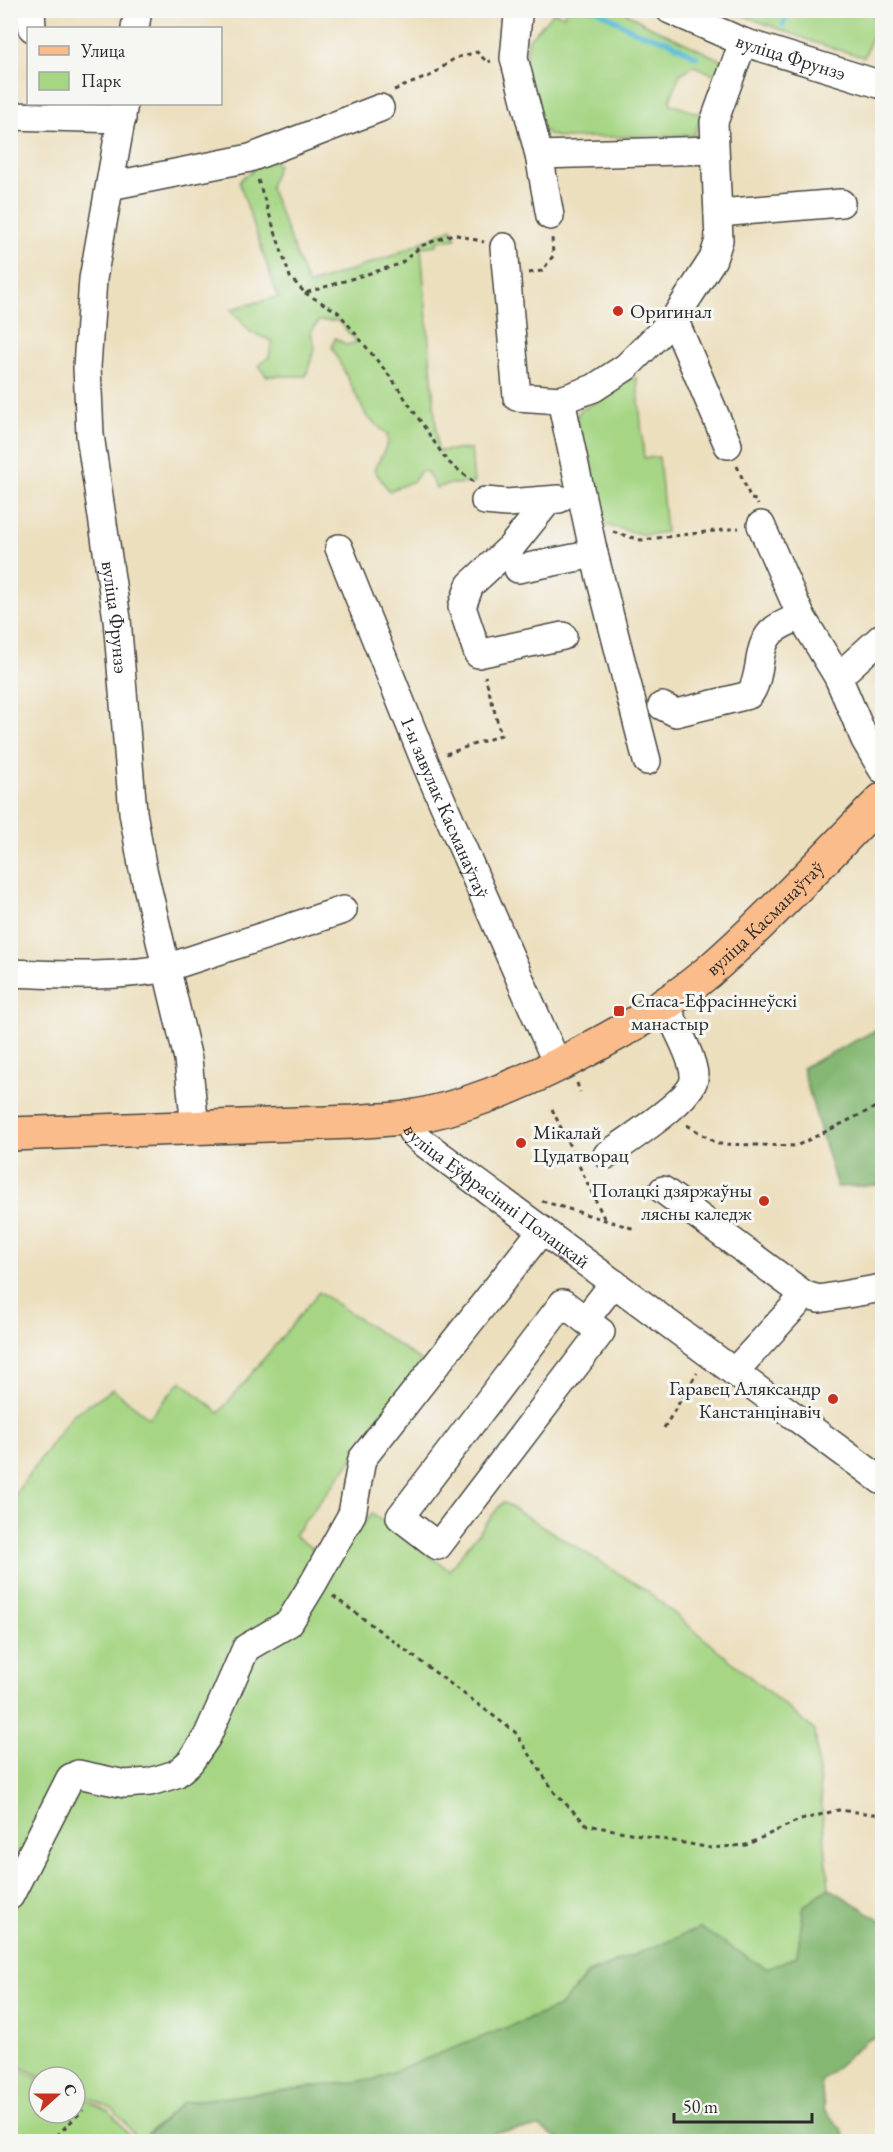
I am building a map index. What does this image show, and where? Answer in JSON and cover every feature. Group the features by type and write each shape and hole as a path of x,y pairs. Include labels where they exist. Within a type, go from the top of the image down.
{"main road":[{"name":"вуліца Касманаўтаў","path":"405,1118 448,1108 506,1090 630,1028 665,1005 707,972 745,937 882,800"},
{"name":"вуліца Еўфрасінні Полацкай","path":"10,1134 354,1122 405,1118"}],"street":[{"path":"31,10 32,27"},
{"path":"135,27 138,10"},
{"name":"вуліца Фрунзэ","path":"670,10 743,42 882,85"},
{"path":"518,16 514,58 539,155 550,216"},
{"path":"504,247 517,397 561,400 594,388 626,367 674,319 713,259 719,240 714,122 743,42"},
{"path":"110,186 250,158 384,100"},
{"path":"24,112 123,111"},
{"name":"вуліца Фрунзэ","path":"123,111 93,279 87,367 90,435 117,619 133,812 141,865 188,1059 195,1128"},
{"path":"539,155 714,150"},
{"path":"718,213 842,203"},
{"path":"674,319 728,445"},
{"path":"561,400 594,554 647,761"},
{"path":"485,501 507,503 548,501 581,494"},
{"path":"548,501 511,547 470,585 462,607 478,654 562,636"},
{"path":"761,525 801,616 837,677 865,740 882,769"},
{"name":"1-ы завулак Касманаўтаў","path":"339,548 425,762 558,1066"},
{"path":"518,569 594,554"},
{"path":"662,706 676,713 749,695 756,686 762,646 767,636 775,628 801,616"},
{"path":"837,677 882,637"},
{"path":"10,973 94,976 148,972 343,910"},
{"path":"607,1155 671,1108 693,1086 695,1076 681,1036 665,1005"},
{"name":"вуліца Еўфрасінні Полацкай","path":"405,1118 412,1132 421,1141 882,1481"},
{"path":"663,1190 805,1295 819,1299 882,1288"},
{"path":"10,1896 70,1778 78,1774 125,1784 150,1782 176,1774 190,1762 207,1737 246,1647 289,1623 314,1582 352,1514 362,1459 542,1230"},
{"path":"585,1320 614,1283"},
{"path":"734,1372 805,1295"},
{"path":"563,1303 585,1320 601,1332 438,1546 400,1517 563,1303"}],"path":[{"path":"384,100 432,75 455,58 477,52 487,62 514,58"},
{"path":"250,158 290,277 305,293 338,312 392,379 447,461 473,480 485,501"},
{"path":"506,276 542,271 553,256 550,216"},
{"path":"305,293 400,264 420,246 453,234 504,247"},
{"path":"728,445 751,500"},
{"path":"588,525 640,540 761,525"},
{"path":"425,762 501,735 478,654"},
{"path":"671,1108 688,1126 718,1144 796,1146 882,1104"},
{"path":"552,1109 605,1220"},
{"path":"532,1198 635,1228"},
{"path":"664,1428 701,1366"},
{"path":"314,1582 515,1732 555,1793 587,1825 711,1848 746,1845 797,1821 838,1810 882,1815"},
{"path":"50,2142 68,2125"}],"green space":[{"path":"566,10 624,11 645,24 721,60 722,66 713,74 694,66 680,74 670,100 671,104 702,115 694,135 562,138 548,134 537,122 523,69 529,39 554,12 564,16"},
{"path":"731,11 882,11 882,33 875,29 864,57 822,45"},
{"path":"270,157 278,165 270,187 308,285 394,255 452,228 456,239 437,241 437,245 421,247 438,451 471,449 474,483 451,484 436,488 427,472 421,471 414,481 389,491 374,470 388,443 387,434 367,417 332,347 335,338 347,345 357,342 338,321 319,321 311,332 315,348 306,376 266,376 259,365 269,357 272,341 250,332 231,309 278,297 239,182 252,172 251,163"},
{"path":"637,378 644,458 659,457 666,532 645,535 596,523 576,417 581,410 601,399 627,379"},
{"path":"882,1027 882,1185 837,1187 802,1068"},
{"path":"319,1292 426,1364 294,1535 329,1561 372,1514 449,1570 503,1502 646,1590 815,1731 829,1888 804,1906 797,1956 767,1969 700,1929 588,1973 559,2007 372,2080 183,2102 139,2141 114,2109 87,2097 87,2065 27,2065 27,2070 11,2063 11,1500 72,1415 113,1389 149,1418 181,1381 219,1413"},
{"path":"829,1888 882,1921 882,2034 866,2041 821,2081 824,2109 842,2130 846,2141 564,2142 540,2127 497,2132 485,2142 141,2141 183,2102 372,2080 559,2007 588,1974 700,1928 767,1969 797,1956 804,1906"},
{"path":"10,2066 27,2074 27,2125 87,2125 87,2100 110,2111 134,2141 11,2141"}],"waterway":[{"path":"597,10 634,31 667,41 697,57"},
{"path":"783,25 789,10"}],"place":[{"name":"Оригинал","path":"618,311"},
{"name":"Спаса-Ефрасіннеўскі манастыр","path":"619,1011"},
{"name":"Мікалай Цудатворац","path":"521,1143"},
{"name":"Полацкі дзяржаўны лясны каледж","path":"764,1201"},
{"name":"Гаравец Аляксандр Канстанцінавіч","path":"833,1399"}]}
